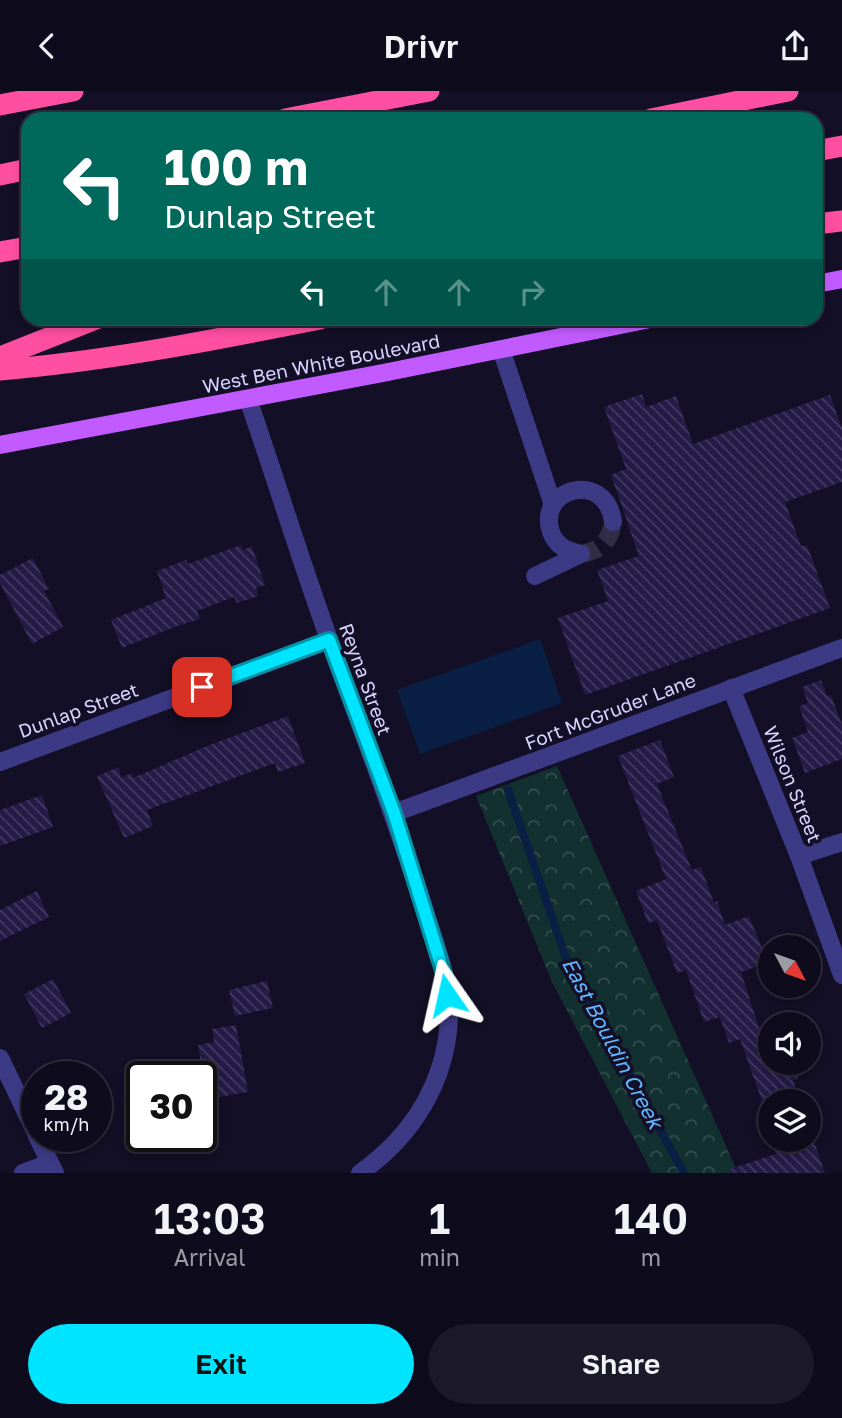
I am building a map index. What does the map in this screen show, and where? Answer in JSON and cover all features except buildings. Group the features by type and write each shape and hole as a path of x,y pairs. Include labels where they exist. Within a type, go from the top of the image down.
{"highway":[{"path":"0,105 73,91"},
{"path":"321,112 429,91"},
{"path":"685,112 788,91"},
{"path":"823,150 842,146"},
{"path":"0,175 21,170"},
{"path":"823,223 842,221"},
{"path":"0,252 21,248"},
{"path":"0,357 78,326"},
{"path":"0,370 47,366 284,326"}],"main road":[{"path":"823,283 841,281"},
{"name":"West Ben White Boulevard","path":"0,445 615,326"}],"street":[{"path":"501,349 553,505"},
{"name":"Reyna Street","path":"247,399 329,640 394,813 444,974 449,1016 445,1053 434,1085 415,1121 391,1148 360,1173"},
{"path":"535,576 581,554 570,552 553,538 549,516 560,497 570,491 592,491 608,503 614,522"},
{"name":"Dunlap Street","path":"0,762 329,640"},
{"name":"Fort McGruder Lane","path":"394,813 842,648"},
{"name":"Wilson Street","path":"732,688 799,856 842,975"},
{"path":"799,856 842,842"},
{"path":"0,1058 21,1102"},
{"path":"23,1173 52,1168 44,1152"}],"green space":[{"path":"557,766 738,1173 652,1173 552,982 476,796"}],"water":[{"path":"540,639 562,703 420,754 397,690"}],"waterway":[{"name":"East Bouldin Creek","path":"508,790 567,961 684,1173"}],"tunnel":[{"path":"581,554 603,544 613,522"}],"route":[{"path":"202,687 329,640 394,813 444,974 447,995"}]}
